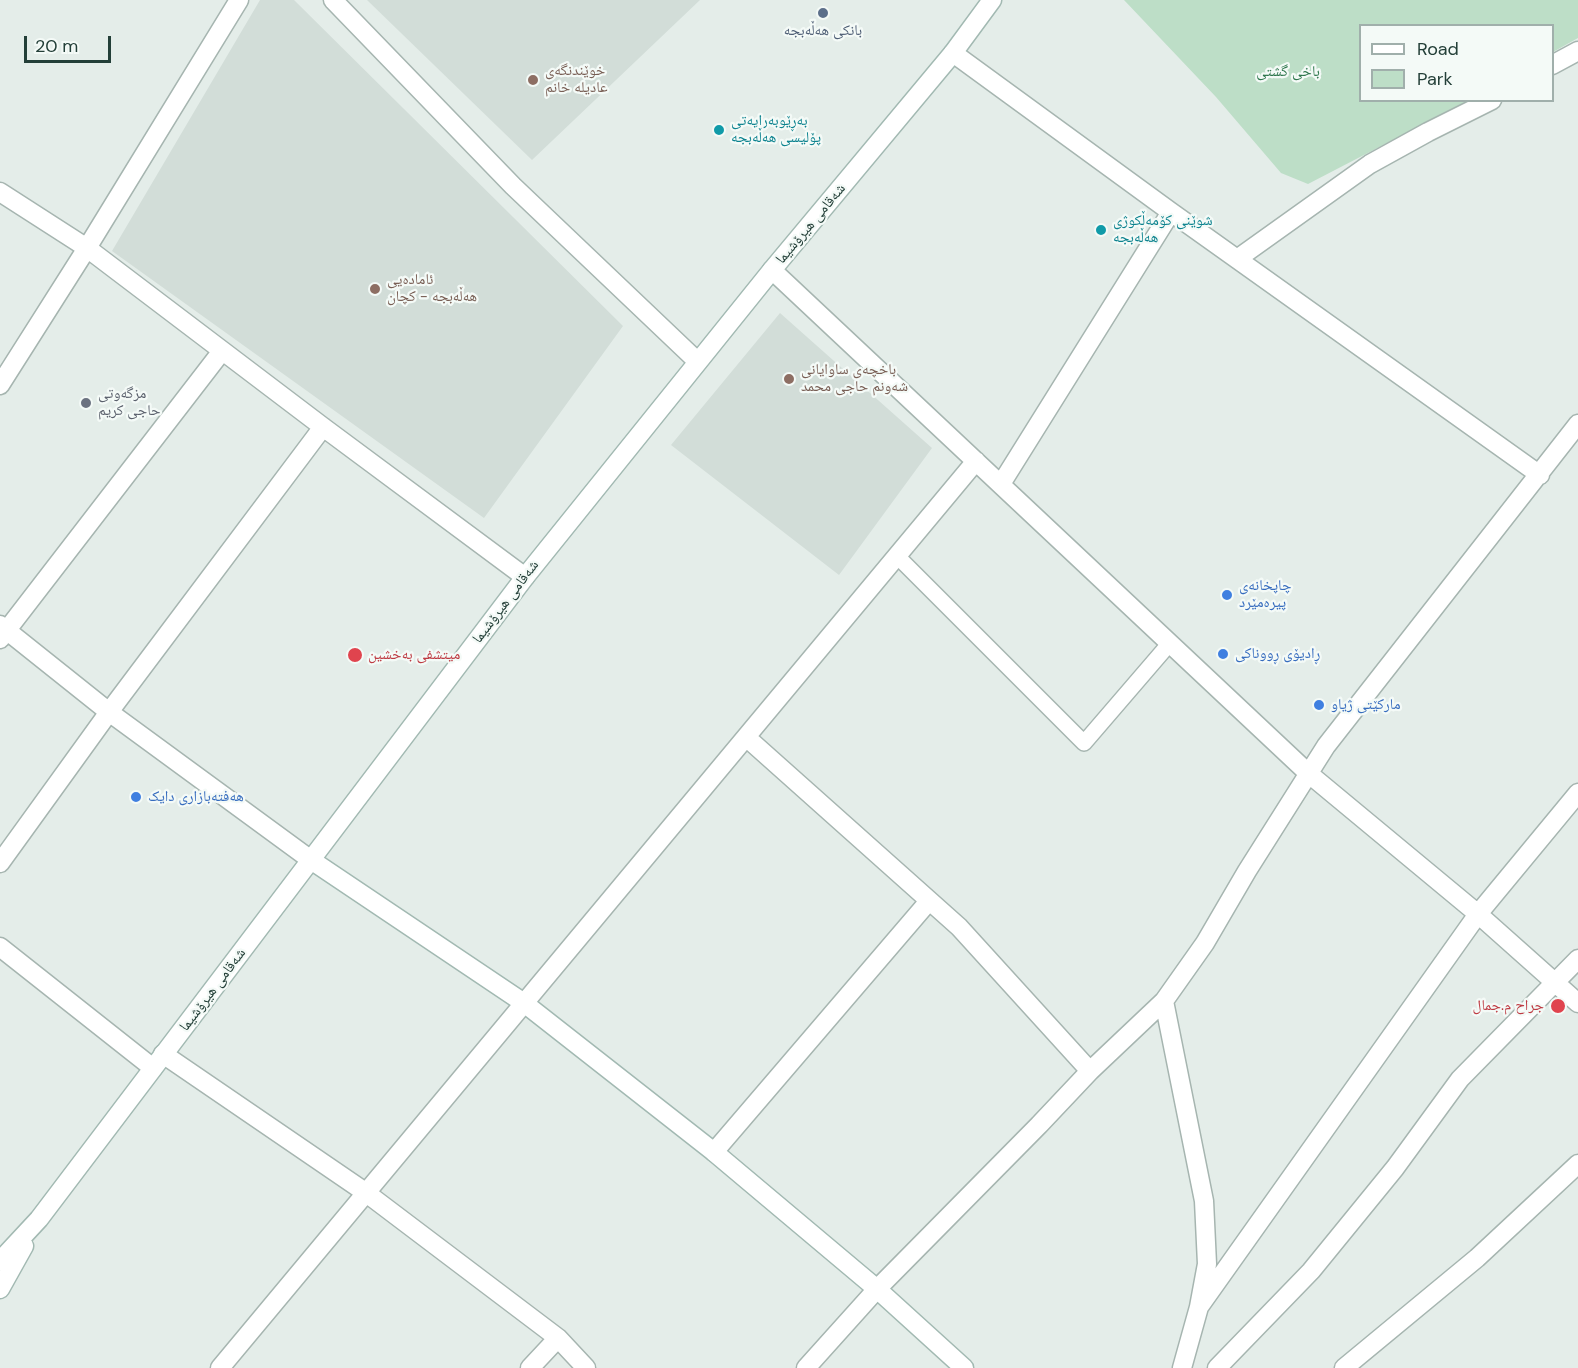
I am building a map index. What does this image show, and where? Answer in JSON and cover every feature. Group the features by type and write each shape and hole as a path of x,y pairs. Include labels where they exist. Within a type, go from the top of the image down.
{"street":[{"path":"0,385 239,0"},
{"path":"333,0 513,186 697,362"},
{"name":"شەقامی هیرۆشیما","path":"39,1219 525,577 772,270 953,53 992,0"},
{"path":"1554,65 1578,51"},
{"path":"953,53 1171,212 1540,475"},
{"path":"1237,259 1370,164 1488,102"},
{"path":"0,192 87,248 322,428 525,577"},
{"path":"1001,484 1171,212"},
{"path":"772,270 1308,773 1478,914 1578,1003"},
{"path":"222,351 2,631 311,860 524,1003 714,1152 877,1290 964,1368"},
{"path":"806,1368 877,1290 1090,1071 1164,1001 1205,943 1247,871 1326,746 1578,424"},
{"path":"0,863 109,712 322,428"},
{"path":"220,1368 976,461"},
{"path":"746,737 959,927 1090,1071"},
{"path":"1199,1307 1478,914 1578,793"},
{"path":"714,1152 929,901"},
{"path":"0,947 158,1061 365,1192 558,1338 586,1368"},
{"path":"1217,1368 1311,1271 1395,1168 1461,1079 1578,958"},
{"path":"1164,1001 1204,1201 1207,1264 1199,1307 1182,1368"},
{"path":"1344,1368 1476,1258 1578,1164"},
{"path":"0,1261 39,1219"},
{"path":"0,1289 39,1219"},
{"path":"530,1368 558,1338"}],"lane":[{"path":"897,556 1084,743 1170,643"}],"shaded area":[{"name":"ئامادەیی هەڵەبجە - کچان","path":"260,0 294,0 623,326 484,518 112,251"},
{"name":"خوێندنگەی عادیلە خانم","path":"367,0 700,0 532,160"},
{"name":"باخچە‌ی ساوایانی شە‌ونم حاجی محمد","path":"780,313 932,448 839,575 671,445"}],"green space":[{"name":"باخی گشتی","path":"1124,0 1578,0 1578,38 1554,51 1554,24 1359,24 1359,102 1466,102 1308,184 1281,173 1216,97"}],"place":[{"name":"بانکی هەڵەبجە","path":"823,13"},
{"name":"خوێندنگەی عادیلە خانم","path":"533,80"},
{"name":"بەڕێوبەرایەتی پۆلیسی هەڵەبجە","path":"719,130"},
{"name":"شوێنی کۆمەڵکوژی هەڵەبجە","path":"1101,230"},
{"name":"ئامادەیی هەڵەبجە - کچان","path":"375,289"},
{"name":"باخچە‌ی ساوایانی شە‌ونم حاجی محمد","path":"789,379"},
{"name":"مزگە‌وتی حاجی كریم","path":"86,403"},
{"name":"چاپخانەی پیرەمێرد","path":"1227,595"},
{"name":"ڕادیۆی ڕووناکی","path":"1223,654"},
{"name":"میتشفی بەخشین","path":"355,655"},
{"name":"مارکێتی ژیاو","path":"1319,705"},
{"name":"هەفتەبازاری دایک","path":"136,797"},
{"name":"جراح م.جمال","path":"1558,1006"}]}
